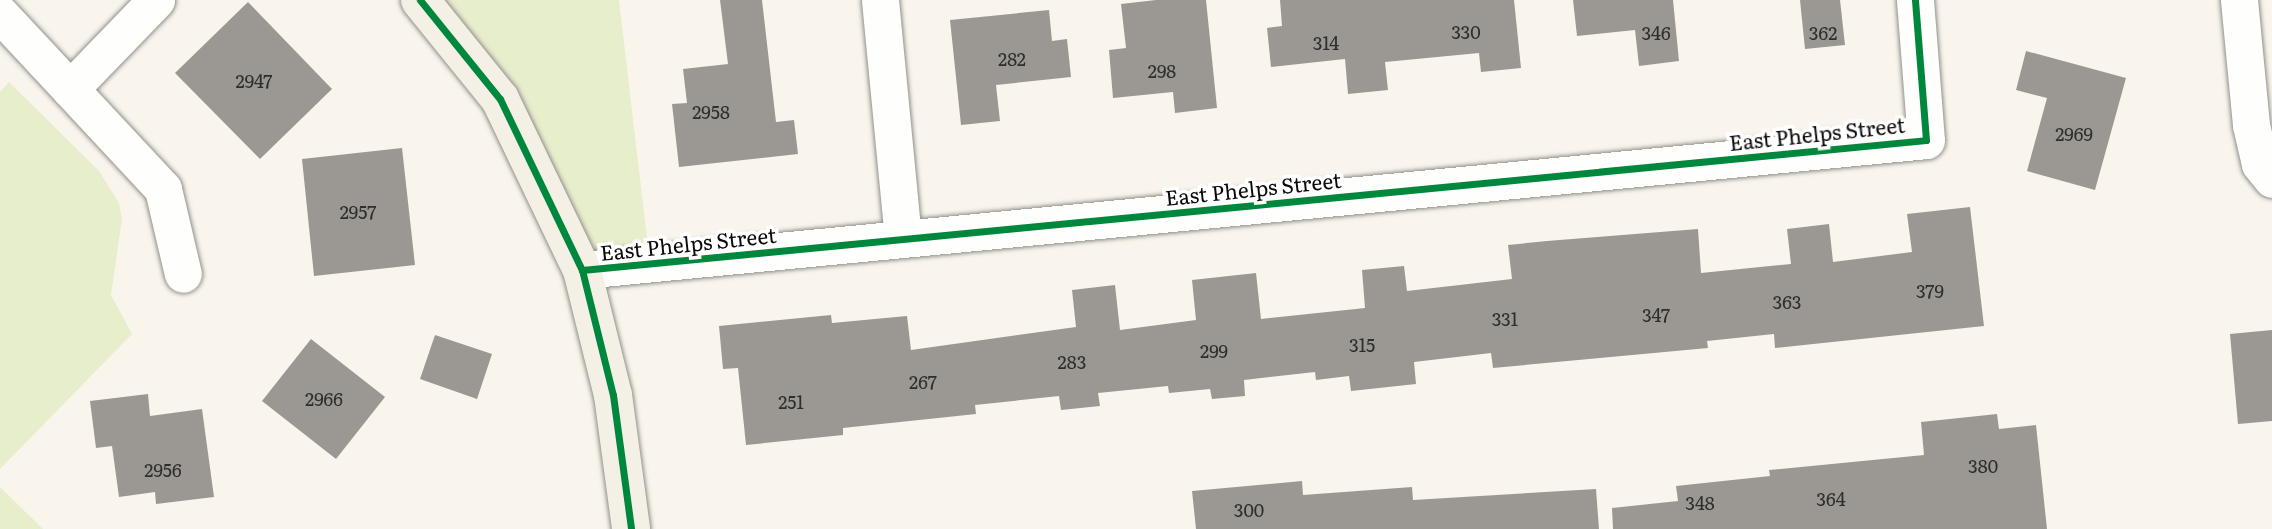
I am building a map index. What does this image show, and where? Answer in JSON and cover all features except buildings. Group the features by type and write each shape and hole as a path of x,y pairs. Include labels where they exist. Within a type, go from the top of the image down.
{"street":[{"path":"70,89 156,0"},
{"path":"420,0 500,99 582,271 613,395 631,529"},
{"path":"880,0 903,239"},
{"name":"East Phelps Street","path":"582,271 1926,140 1915,0"},
{"path":"2239,0 2251,125 2260,164 2272,179"},
{"path":"0,14 163,189 183,274"}],"green space":[{"path":"420,0 619,0 650,264 582,270"},
{"path":"9,82 99,171 119,203 122,219 111,295 132,334 0,469 0,92"},
{"path":"0,487 43,529 0,529"}],"cycle path":[{"path":"420,0 500,99 582,270 613,395 631,529"},
{"path":"582,270 1926,140 1915,0"}]}
